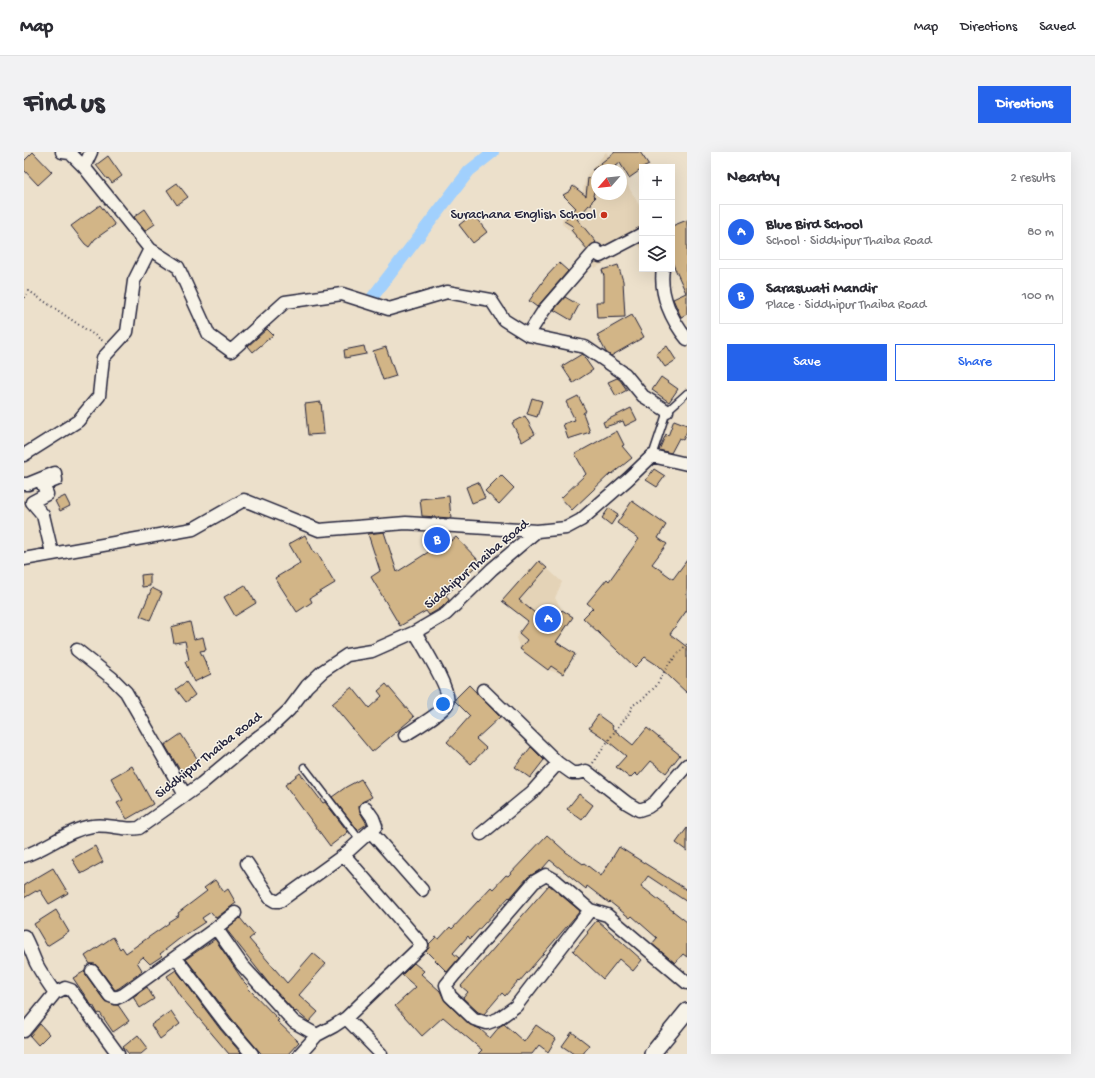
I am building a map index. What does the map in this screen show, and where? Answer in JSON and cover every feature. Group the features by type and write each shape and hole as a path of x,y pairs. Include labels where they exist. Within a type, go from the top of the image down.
{"street":[{"path":"62,152 70,153 84,167 150,249 178,267 209,335 231,351 285,302 342,294 389,309 447,292 491,300 504,320 528,335 585,347 625,374 643,396 666,411"},
{"path":"84,167 91,152"},
{"path":"528,335 544,310 596,250 600,256 639,236"},
{"path":"24,455 78,421 99,396 103,358 127,332 134,281 150,249"},
{"path":"662,272 661,277 667,306 679,330 687,339"},
{"path":"652,456 687,464"},
{"name":"Siddhipur Thaiba Road","path":"24,856 69,833 93,826 112,826 130,830 139,828 201,784 269,729 289,710 307,686 322,670 348,655 372,651 415,632 446,614 492,569 537,531 566,528 581,520 652,456"},
{"path":"24,484 28,484 55,473 56,480 43,485 47,494 32,502 43,516 52,553"},
{"path":"24,559 193,529 244,500 319,530 406,523 537,531"},
{"path":"405,735 425,723 446,706 449,700 441,680 415,632"},
{"path":"77,650 112,678 126,692 185,794"},
{"path":"483,690 558,763 572,773 579,774 586,772 627,803 639,810 648,808 655,802 687,765"},
{"path":"481,834 532,792 558,763"},
{"path":"247,863 270,898 274,901 280,901 344,855 371,832 376,826 373,818 366,808"},
{"path":"371,832 422,890"},
{"path":"300,1054 317,1035 346,1018 422,945 344,855"},
{"path":"590,910 516,1006 498,1019 487,1023 474,1019 450,996 446,986 455,974 534,882 546,875 555,880 590,910 607,915 687,983"},
{"path":"92,971 110,996 116,998 123,995 176,958 235,914"},
{"path":"216,928 242,965 294,1022 317,1035"},
{"path":"24,936 39,967 55,993"},
{"path":"176,958 226,1024 252,1054"},
{"path":"24,1031 55,993 65,988 70,990 118,1054"},
{"path":"652,1054 687,1011"},
{"path":"346,1018 381,1054"}],"lane":[{"path":"652,456 666,411 687,393"},
{"path":"304,767 360,840"}],"path":[{"path":"24,298 29,291 108,344"},
{"path":"586,772 615,731 628,716 633,705 643,699 656,686 668,665 687,644"}],"shaded area":[{"name":"Surachana English School","path":"606,152 615,164 596,164"},
{"name":"Surachana English School","path":"591,170 591,200 627,200 627,184 639,205 639,246 638,244 595,268 586,250 562,224 562,219 582,194 587,175"},
{"path":"539,561 562,582 555,598 562,610 573,617 556,644 575,654 563,674 548,670 520,649 516,638 528,621 502,601 525,574"}],"building":[{"path":"33,152 52,172 38,185 24,170 24,161"},
{"path":"615,152 640,152 648,164 639,164 639,171 629,178 627,175 627,164 600,164"},
{"path":"108,156 122,176 112,183 96,165"},
{"path":"588,178 591,179 591,200 593,200 591,205 589,205 577,219 596,242 587,249 571,230 574,227 564,221 576,208 563,195 570,191 573,186 586,196"},
{"path":"177,183 188,197 177,205 167,190"},
{"path":"100,205 115,225 95,239 89,247 71,226"},
{"path":"145,209 155,224 145,231 134,217"},
{"path":"473,214 487,232 473,243 459,225"},
{"path":"687,220 687,314 681,317 673,299 686,293 675,269 675,225"},
{"path":"559,263 568,271 537,307 529,301 546,277"},
{"path":"618,265 623,281 625,317 597,318 596,302 604,302 604,276 602,270"},
{"path":"565,297 579,305 571,320 554,310"},
{"path":"632,315 644,337 611,356 606,352 597,335"},
{"path":"267,329 273,335 253,352 248,346"},
{"path":"364,346 366,354 345,358 344,350"},
{"path":"667,346 676,360 665,367 656,354"},
{"path":"386,347 396,376 383,380 373,351"},
{"path":"582,354 593,370 573,383 562,366"},
{"path":"661,377 678,389 669,402 652,390"},
{"path":"617,378 627,390 616,396 608,382"},
{"path":"578,396 586,411 583,413 590,432 568,439 563,424 575,420 566,402"},
{"path":"532,398 542,401 537,417 527,414"},
{"path":"321,402 324,434 308,435 305,404"},
{"path":"631,408 637,420 625,426 623,421 605,427 603,422"},
{"path":"525,416 535,434 522,442 512,423"},
{"path":"674,420 687,425 687,431 683,440 679,438 671,453 659,450 666,434 668,436"},
{"path":"617,431 624,445 622,446 632,458 612,474 611,473 572,510 561,498 586,474 575,454"},
{"path":"654,469 665,476 657,487 646,480"},
{"path":"501,475 514,488 499,504 485,491"},
{"path":"478,482 485,498 472,503 466,487"},
{"path":"65,496 70,506 60,511 55,501"},
{"path":"449,496 451,518 422,516 420,499"},
{"path":"632,501 666,525 658,538 667,544 652,564 673,579 687,560 687,610 670,634 687,647 687,693 657,665 645,657 635,667 583,618 593,608 587,603 607,579 609,581 639,539 617,523"},
{"path":"609,508 618,514 611,525 602,518"},
{"path":"384,532 397,572 430,551 424,543 439,532 446,533 451,541 456,537 480,562 446,595 449,600 441,608 429,615 426,611 400,626 371,577 380,571 368,534"},
{"path":"305,535 315,554 317,553 335,583 310,598 312,602 297,612 275,578 300,563 289,544"},
{"path":"539,561 547,568 519,600 551,626 562,610 573,617 556,642 575,654 563,674 551,666 548,670 520,649 527,640 519,633 528,621 502,601"},
{"path":"150,574 150,586 142,587 141,575"},
{"path":"245,585 256,603 235,616 224,597"},
{"path":"152,588 162,593 150,620 140,616"},
{"path":"190,622 194,639 203,637 206,650 200,651 211,674 194,682 185,662 189,660 185,641 174,643 171,627"},
{"path":"186,682 195,695 186,702 176,689"},
{"path":"386,684 414,717 372,752 332,704 352,687 369,708 382,696 378,691"},
{"path":"469,685 500,717 476,739 486,748 471,764 447,742 470,716 455,701 455,699"},
{"path":"598,715 613,726 612,728 633,745 647,728 680,755 666,773 651,761 638,776 635,773 630,778 616,767 626,756 589,728"},
{"path":"181,734 198,760 181,772 165,745"},
{"path":"531,747 544,760 530,778 515,767"},
{"path":"132,766 153,804 127,819 117,803 123,800 111,778"},
{"path":"300,773 348,832 330,846 285,785"},
{"path":"361,779 372,797 359,805 360,812 367,824 358,830 332,797"},
{"path":"579,794 593,805 582,820 567,809"},
{"path":"687,828 687,851 676,843"},
{"path":"547,835 566,852 601,876 619,847 687,890 687,902 648,876 641,886 687,922 687,957 683,954 675,963 652,944 657,938 632,916 630,918 587,886 586,889 550,860 543,868 528,877 510,898 509,897 470,939 468,936 453,953 459,958 447,972 426,951 429,948 429,944 436,937 439,939 450,927 452,929 491,887 493,889 506,875 508,876"},
{"path":"95,846 103,862 81,874 72,859"},
{"path":"53,868 68,893 49,904 40,890 24,898 24,885"},
{"path":"215,880 224,892 228,889 236,903 216,918 211,912 202,918 205,922 179,939 160,954 162,956 150,964 143,957 137,962 142,970 140,973 119,988 115,990 98,967 95,964 90,964 85,956 113,937 120,949 122,947 126,953 179,915 178,913 207,891 204,888"},
{"path":"549,885 580,911 519,982 518,981 505,996 502,993 484,1014 478,1012 463,998 468,992 461,986"},
{"path":"56,910 69,932 47,946 34,924"},
{"path":"240,918 254,935 249,939 287,983 313,953 326,964 299,995 318,1012 309,1022 296,1011 295,1012 270,985 226,929"},
{"path":"597,920 642,960 633,971 619,959 603,979 573,951"},
{"path":"215,939 249,987 248,988 279,1020 277,1021 299,1042 288,1054 262,1054 232,1019 186,959"},
{"path":"414,963 424,971 421,974 440,991 445,1001 469,1024 480,1029 490,1038 500,1026 504,1024 524,1042 536,1025 556,1039 548,1052 539,1045 532,1054 478,1054 482,1050 443,1017 422,1036 395,1006 416,987 402,975"},
{"path":"176,970 220,1029 241,1053 240,1054 229,1054 180,996 167,976"},
{"path":"85,971 86,975 104,1000 114,1005 118,1005 129,1021 113,1032 100,1013 98,1014 93,1005 92,1006 73,978"},
{"path":"147,987 154,999 140,1008 133,997"},
{"path":"171,1011 180,1024 160,1039 151,1025"},
{"path":"40,1024 49,1034 38,1045 30,1036"},
{"path":"572,1032 589,1045 583,1054 574,1054 562,1046"},
{"path":"138,1035 148,1048 141,1054 129,1054 123,1047"}],"waterway":[{"path":"368,303 469,171 493,152"}],"place":[{"name":"Surachana English School","path":"604,215"},
{"name":"Saraswati Mandir","path":"437,540"},
{"name":"Blue Bird School","path":"548,619"}]}
